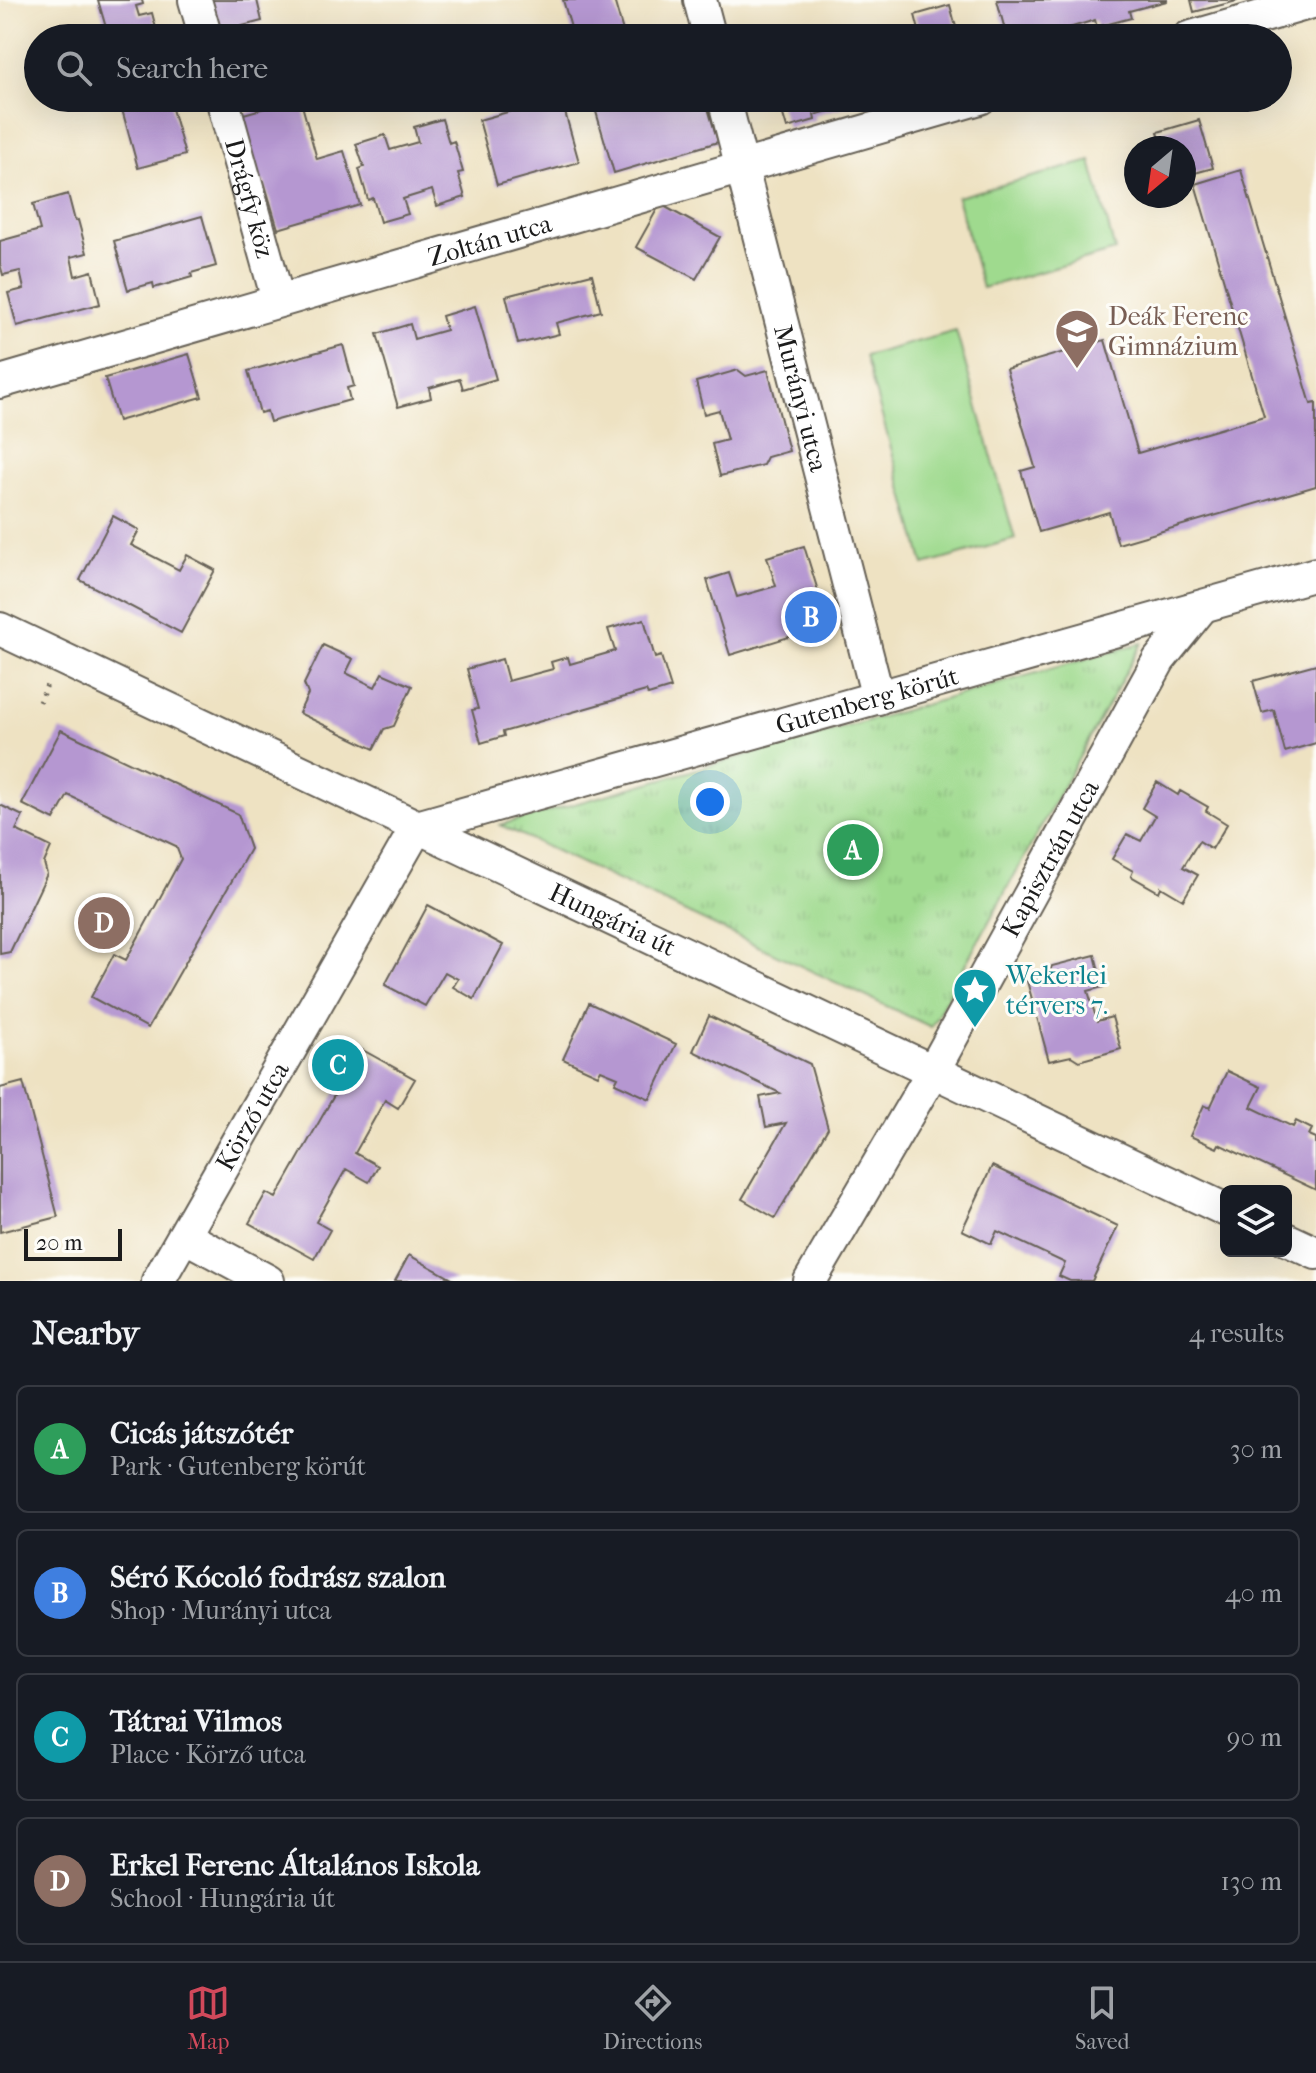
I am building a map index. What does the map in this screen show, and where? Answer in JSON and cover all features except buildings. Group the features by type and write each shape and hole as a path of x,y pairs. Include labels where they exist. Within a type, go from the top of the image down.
{"street":[{"path":"195,0 202,24"},
{"path":"700,0 706,24"},
{"path":"1236,24 1316,1"},
{"name":"Drágfy köz","path":"226,112 278,300"},
{"name":"Murányi utca","path":"727,112 878,698"},
{"name":"Zoltán utca","path":"0,382 932,112"},
{"name":"Gutenberg körút","path":"417,827 1316,574"},
{"name":"Kapisztrán utca","path":"810,1281 933,1071 1159,660 1202,607"},
{"name":"Hungária út","path":"0,629 1220,1207"},
{"name":"Körző utca","path":"158,1281 417,827"},
{"path":"184,1236 268,1281"},
{"path":"1292,1242 1316,1253"}],"green space":[{"path":"1091,161 1115,251 982,288 957,197"},
{"path":"956,331 1015,539 924,565 865,356"},
{"path":"1142,643 931,1027 500,825"}],"place":[{"name":"Deák Ferenc Gimnázium","path":"1077,370"},
{"name":"Séró Kócoló fodrász szalon","path":"811,617"},
{"name":"Cicás játszótér","path":"853,850"},
{"name":"Erkel Ferenc Általános Iskola","path":"104,923"},
{"name":"Wekerlei térvers 7.","path":"975,1029"},
{"name":"Tátrai Vilmos","path":"338,1065"}]}
